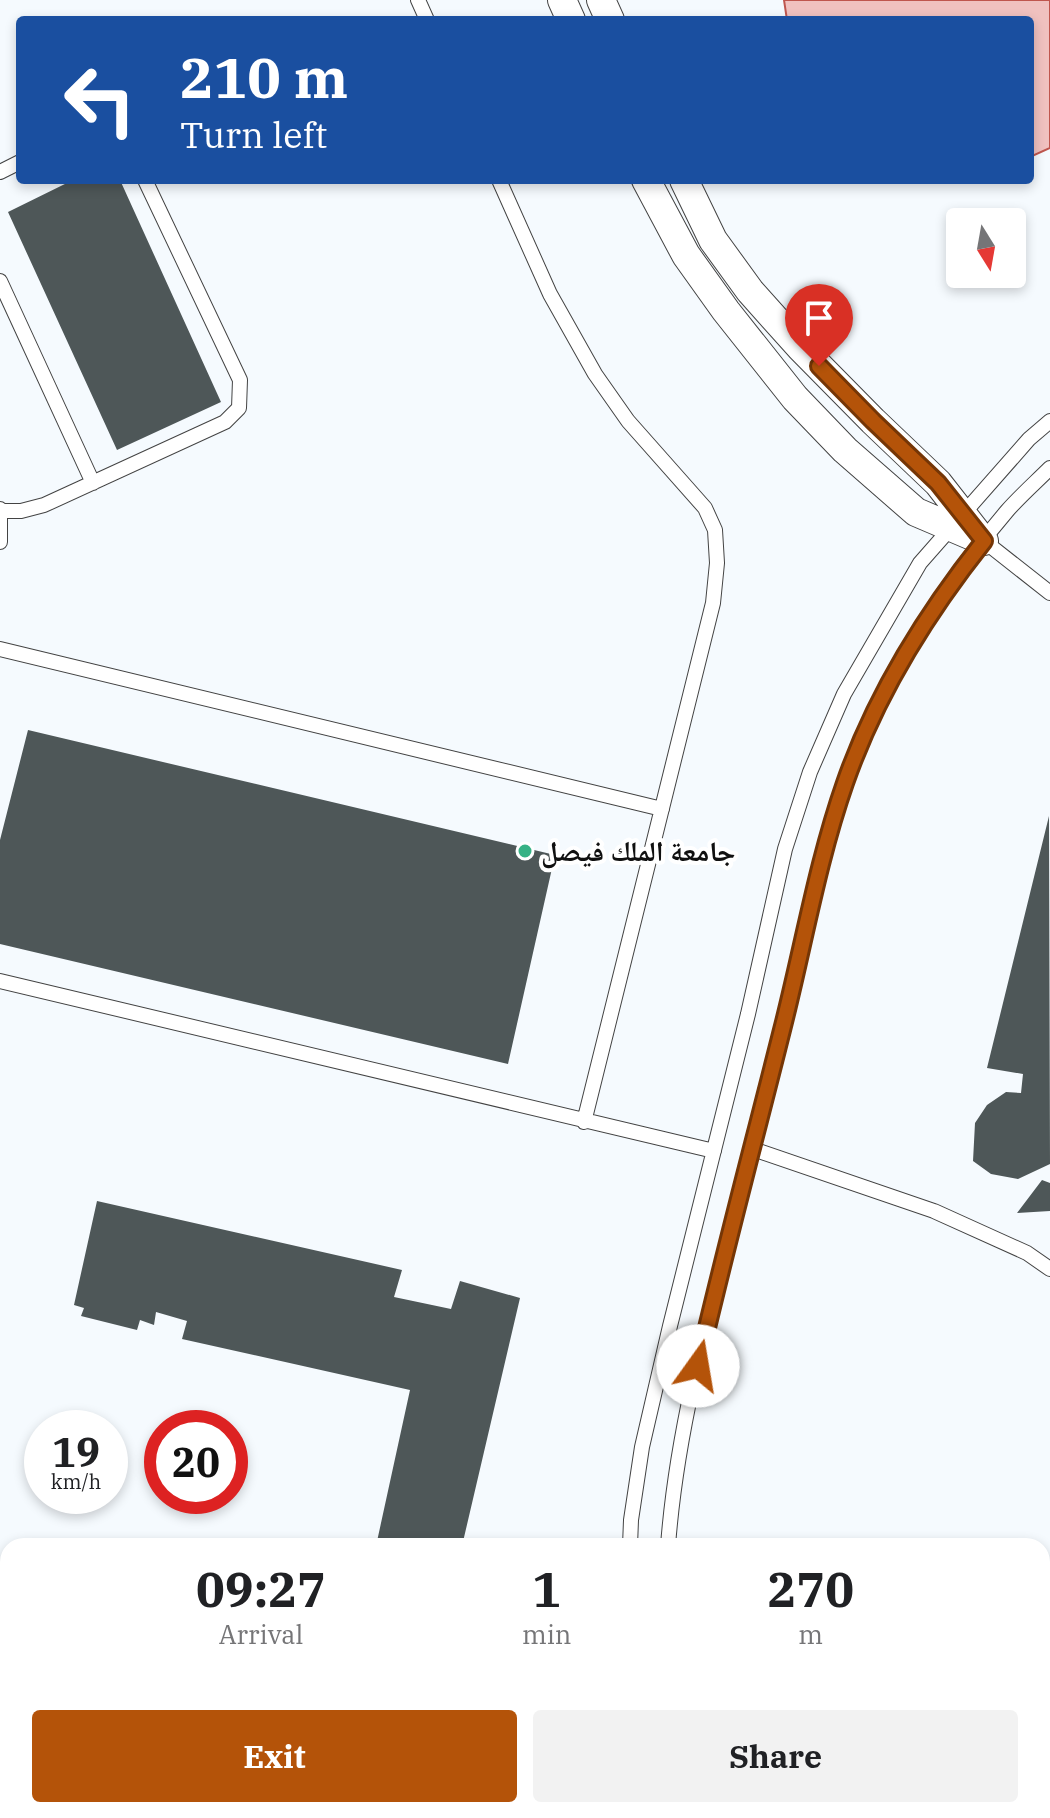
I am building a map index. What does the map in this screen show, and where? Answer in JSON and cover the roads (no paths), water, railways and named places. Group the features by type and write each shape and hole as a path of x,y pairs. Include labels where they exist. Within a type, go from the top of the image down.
{"street":[{"path":"648,184 686,255 795,398 845,450 916,512 957,521 984,541"},
{"path":"686,184 713,240 750,291 801,348 938,483 957,521"}],"lane":[{"path":"0,542 0,510 21,511 44,505 225,422 239,408 240,380 147,184"},
{"path":"501,184 550,294 595,374 628,421 705,508 715,530 717,563 713,603 584,1122"},
{"path":"0,281 93,483"},
{"path":"630,1538 642,1447 670,1326 748,1014 785,849 810,772 844,694 920,563 1029,439 1050,421"},
{"path":"669,1538 678,1454 705,1336 822,859 845,782 874,713 911,644 948,587 1009,509 1050,468"},
{"path":"984,541 1050,593"},
{"path":"0,649 662,809"},
{"path":"0,981 714,1151"},
{"path":"753,1149 934,1211 1027,1253 1050,1269"}],"place":[{"name":"جامعة الملك فيصل","path":"525,851"}]}
